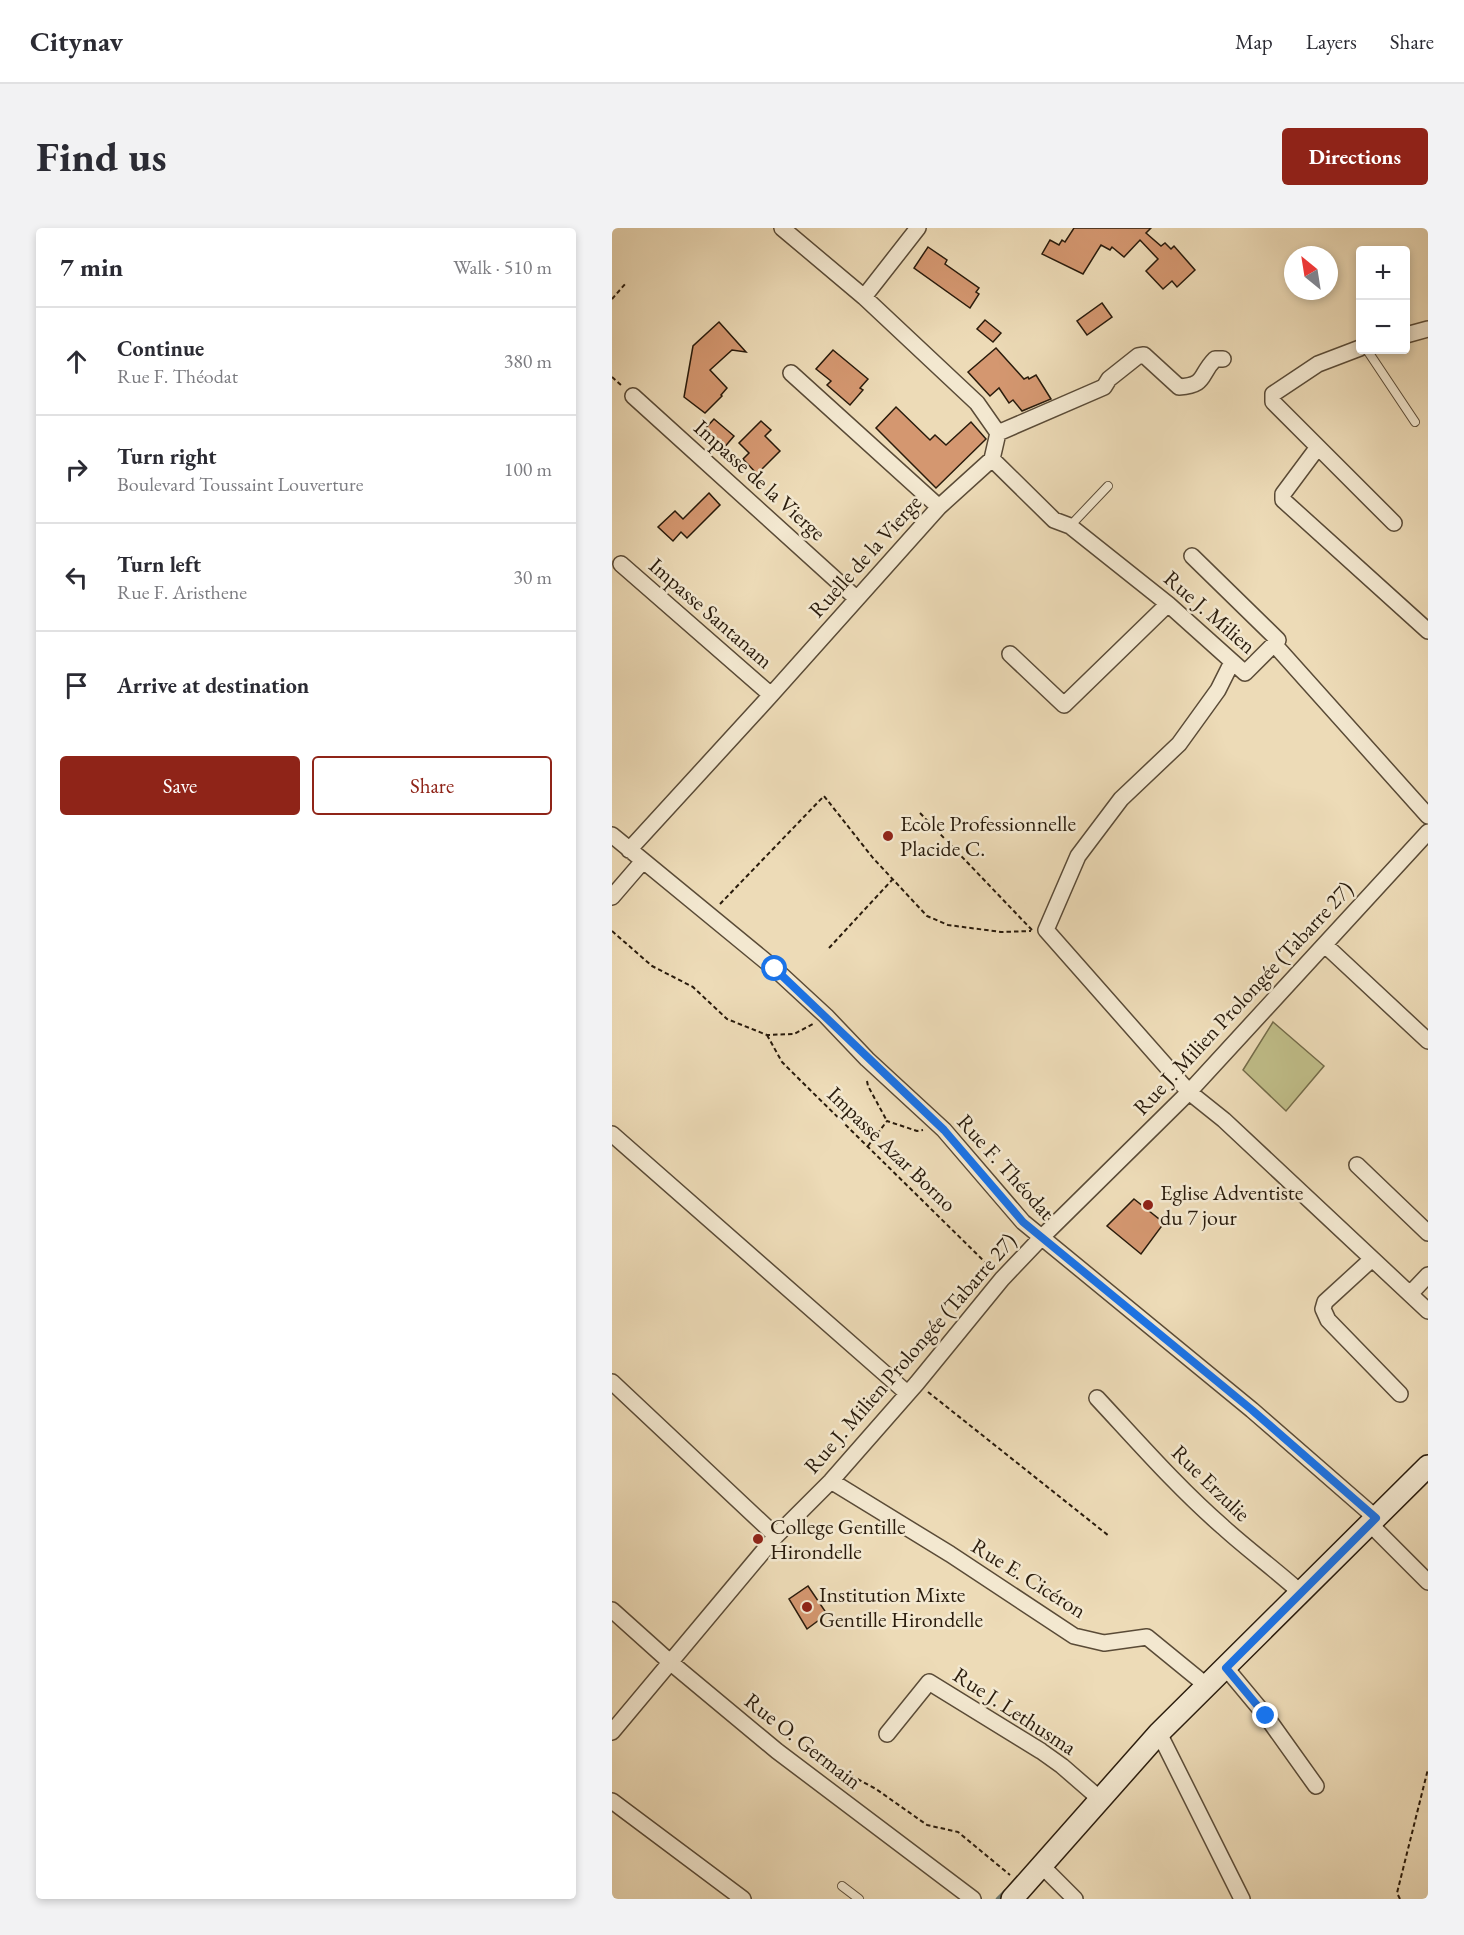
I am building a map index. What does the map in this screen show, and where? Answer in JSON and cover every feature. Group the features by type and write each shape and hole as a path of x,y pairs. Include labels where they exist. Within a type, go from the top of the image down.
{"main road":[{"path":"1018,1893 1159,1734 1428,1466"}],"street":[{"path":"782,228 864,297 977,403 998,433 992,459"},
{"path":"864,297 918,228"},
{"path":"1410,334 1428,328"},
{"path":"1356,350 1318,364 1273,394 1273,402 1394,523"},
{"path":"998,433 1104,387 1109,379 1138,356 1144,355 1179,387 1191,386 1199,382 1206,373 1207,367 1215,359 1223,359"},
{"path":"791,373 939,507"},
{"name":"Impasse de la Vierge","path":"633,396 856,598"},
{"path":"1318,447 1283,494 1283,500 1428,631"},
{"name":"Ruelle de la Vierge","path":"628,850 771,696 939,507 992,459"},
{"name":"Rue J. Milien","path":"992,459 1054,520 1070,526 1168,604 1245,673 1274,644 1428,816"},
{"path":"1192,556 1278,640 1274,644"},
{"name":"Impasse Santanam","path":"621,564 771,696"},
{"path":"1010,654 1064,705 1168,604"},
{"path":"1232,662 1218,690 1179,744 1121,799 1078,856 1039,931 1189,1092 1224,1120 1428,1311"},
{"name":"Rue J. Milien Prolongée (Tabarre 27)","path":"612,1732 776,1536 831,1481 1002,1279 1189,1092 1428,832"},
{"name":"Rue F. Théodat","path":"612,835 775,969 944,1130 1023,1222 1252,1410 1373,1521 1428,1582"},
{"path":"612,897 643,861"},
{"path":"1324,945 1428,1041"},
{"path":"612,1134 912,1388"},
{"path":"1357,1165 1428,1233"},
{"path":"1372,1259 1324,1302 1323,1309 1328,1320 1400,1394"},
{"path":"1410,1294 1428,1275"},
{"path":"612,1382 776,1536"},
{"name":"Rue Erzulie","path":"1097,1398 1151,1457 1223,1527 1301,1593"},
{"name":"Rue E. Cicéron","path":"831,1481 950,1554 1074,1636 1104,1643 1147,1637 1207,1686"},
{"name":"Rue O. Germain","path":"612,1610 670,1662 777,1751 973,1899"},
{"path":"1226,1668 1266,1716 1316,1786"},
{"name":"Rue J. Lethusma","path":"887,1734 929,1682 1041,1751 1100,1799"},
{"path":"1159,1734 1242,1899"},
{"path":"612,1801 743,1899"},
{"path":"1042,1866 1075,1899"}],"lane":[{"path":"1370,354 1415,422"},
{"path":"1070,526 1108,486"},
{"path":"842,1886 859,1899"}],"path":[{"path":"612,299 626,283"},
{"path":"710,915 824,796 873,858 927,916 948,925 1001,932 1039,931"},
{"path":"920,813 1039,931"},
{"path":"829,948 893,879"},
{"path":"612,931 652,966 693,987 727,1019 767,1035 794,1034 826,1016"},
{"name":"Impasse Azar Borno","path":"767,1035 782,1062 1002,1279"},
{"path":"867,1059 868,1086 887,1121 917,1131 944,1130"},
{"path":"868,1146 887,1121"},
{"path":"912,1388 1109,1536"},
{"path":"777,1751 789,1742 876,1789 927,1824 958,1832 1018,1893"},
{"path":"1400,1899 1397,1893 1428,1769"}],"shaded area":[{"path":"1273,1022 1324,1066 1286,1111 1243,1070"}],"building":[{"path":"1074,228 1151,228 1146,233 1161,246 1165,243 1171,249 1174,246 1195,270 1177,287 1172,281 1163,289 1146,271 1158,259 1140,240 1124,257 1112,247 1110,250 1101,245 1083,274 1042,254 1050,240 1059,245 1062,240 1065,242"},
{"path":"928,247 947,260 945,264 979,288 976,292 979,294 970,308 914,268"},
{"path":"1102,303 1112,317 1087,335 1077,321"},
{"path":"985,320 1001,333 993,342 977,329"},
{"path":"719,322 746,352 732,350 710,370 727,388 705,413 684,397 693,346"},
{"path":"996,348 1024,379 1036,375 1051,399 1022,411 1013,400 1009,403 999,388 990,396 968,372"},
{"path":"833,350 868,379 860,388 863,390 850,405 827,385 831,381 816,369"},
{"path":"896,407 930,440 935,435 946,445 971,422 986,439 936,488 876,428"},
{"path":"714,419 734,436 723,449 704,430"},
{"path":"761,421 771,430 765,436 780,451 757,474 743,459 749,453 739,443"},
{"path":"709,493 720,505 687,538 681,532 673,541 658,527 675,511 683,519"},
{"path":"1134,1199 1164,1223 1141,1254 1107,1226"},
{"name":"Institution Mixte Gentille Hirondelle","path":"808,1586 827,1614 807,1629 789,1599"}],"waterway":[{"path":"998,1899 1006,1891"}],"place":[{"name":"Ecole Professionnelle Placide C.","path":"888,836"},
{"name":"Eglise Adventiste du 7 jour","path":"1148,1205"},
{"name":"College Gentille Hirondelle","path":"758,1539"},
{"name":"Institution Mixte Gentille Hirondelle","path":"807,1607"}],"route":[{"path":"775,969 944,1130 1023,1222 1252,1410 1376,1518 1226,1668 1266,1716"}]}
